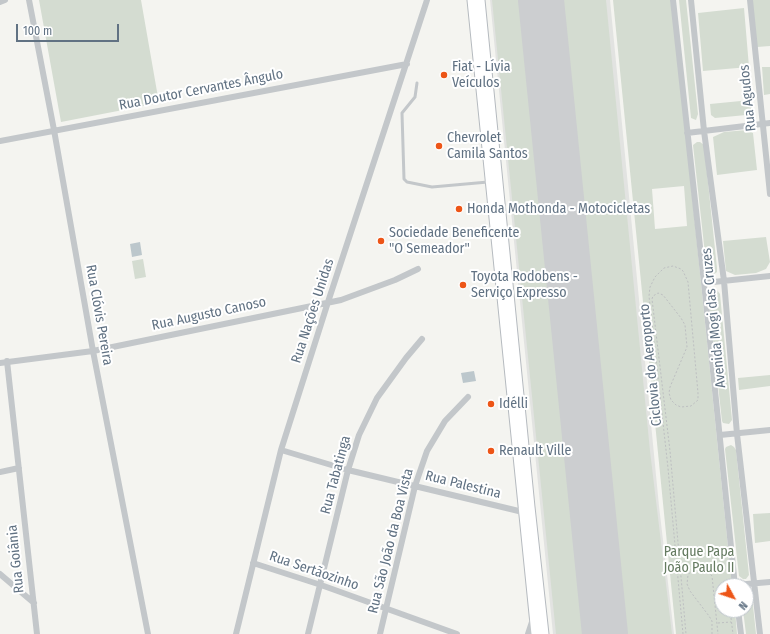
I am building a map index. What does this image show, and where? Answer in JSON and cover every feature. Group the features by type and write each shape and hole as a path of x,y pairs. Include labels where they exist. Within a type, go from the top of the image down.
{"main road":[{"path":"472,0 490,182 525,492"},
{"path":"480,0 529,533 536,634"},
{"path":"529,533 544,634"}],"street":[{"path":"0,2 5,0"},
{"name":"Rua Clóvis Pereira","path":"29,0 54,130 93,351 148,634"},
{"name":"Rua Nações Unidas","path":"236,634 281,450 427,0"},
{"name":"Avenida Mogi das Cruzes","path":"673,0 734,578"},
{"name":"Avenida Mogi das Cruzes","path":"691,0 704,131 724,280 737,434 760,634"},
{"name":"Rua Agudos","path":"750,0 770,194"},
{"name":"Rua Doutor Cervantes Ângulo","path":"0,141 407,64"},
{"path":"687,133 770,123"},
{"name":"Rua Augusto Canoso","path":"0,363 93,351 341,300 395,280 418,269"},
{"path":"704,283 770,276"},
{"name":"Rua Tabatinga","path":"308,634 348,470 359,435 377,398 422,339"},
{"name":"Rua Goiânia","path":"7,361 37,634"},
{"name":"Rua São João da Boa Vista","path":"380,634 415,486 427,451 445,421 468,397"},
{"path":"720,435 770,430"},
{"name":"Rua Palestina","path":"281,450 348,470 527,513"},
{"path":"0,472 19,468"},
{"name":"Rua Sertãozinho","path":"253,563 387,608 453,633"},
{"path":"0,574 34,603"},
{"path":"755,584 770,582"},
{"path":"528,634 534,618"},
{"path":"739,620 741,634"}],"lane":[{"path":"417,83 415,98 402,113 404,180 407,182 432,187 490,182"}],"path":[{"name":"Ciclovia do Aeroporto","path":"683,634 668,468 649,296 650,287 655,277 664,268 673,266 680,268 683,271 688,282 698,393 698,400 691,406 681,408 671,400 669,393 670,387 687,347 685,325 663,295 658,293 653,296 652,299 670,451 686,634"},
{"path":"712,634 712,621 688,588 686,581 688,575 693,569 704,568 712,576 718,634"},
{"path":"731,618 733,634"},
{"path":"717,624 739,620"}],"shaded area":[{"path":"490,0 610,0 659,506 674,634 553,634"},
{"path":"140,242 142,255 132,257 130,244"},
{"path":"474,371 476,381 463,383 461,373"}],"green space":[{"path":"39,0 141,0 159,103 61,122"},
{"path":"492,0 528,0 594,634 556,634"},
{"path":"552,0 606,0 650,451 672,634 616,634"},
{"name":"Parque Papa João Paulo II","path":"613,0 672,0 731,578 714,578 714,618 736,618 737,634 676,634","holes":["684,186 687,226 655,229 652,189"]},
{"path":"679,0 686,0 698,114 696,120 691,118"},
{"path":"752,0 770,0 770,46 757,47"},
{"path":"744,8 749,67 703,71 698,13"},
{"path":"762,67 770,67 770,94 764,95"},
{"path":"751,100 752,111 746,115 715,118 711,115 710,104"},
{"path":"747,130 753,133 757,170 717,175 713,137 724,132"},
{"path":"697,142 704,145 717,268 717,272 713,275 707,272 693,145"},
{"path":"766,237 770,262 766,269 756,273 735,275 726,271 723,241"},
{"path":"143,259 146,277 135,279 132,261"},
{"path":"712,290 717,290 720,294 732,420 729,424 723,423 722,421 708,295"},
{"path":"770,375 770,386 739,390 738,378"},
{"path":"731,445 736,450 749,575 747,578 742,578 739,576 726,447"},
{"path":"770,513 770,541 755,543 753,514"},
{"path":"754,615 756,634 746,634 744,618 754,618"}],"runway":[{"path":"541,0 605,634"}],"place":[{"name":"Fiat - Lívia Veículos","path":"444,75"},
{"name":"Chevrolet Camila Santos","path":"439,146"},
{"name":"Honda Mothonda - Motocicletas","path":"459,209"},
{"name":"Sociedade Beneficente \"O Semeador\"","path":"381,241"},
{"name":"Toyota Rodobens - Serviço Expresso","path":"463,285"},
{"name":"Idélli","path":"491,404"},
{"name":"Renault Ville","path":"491,451"}]}
